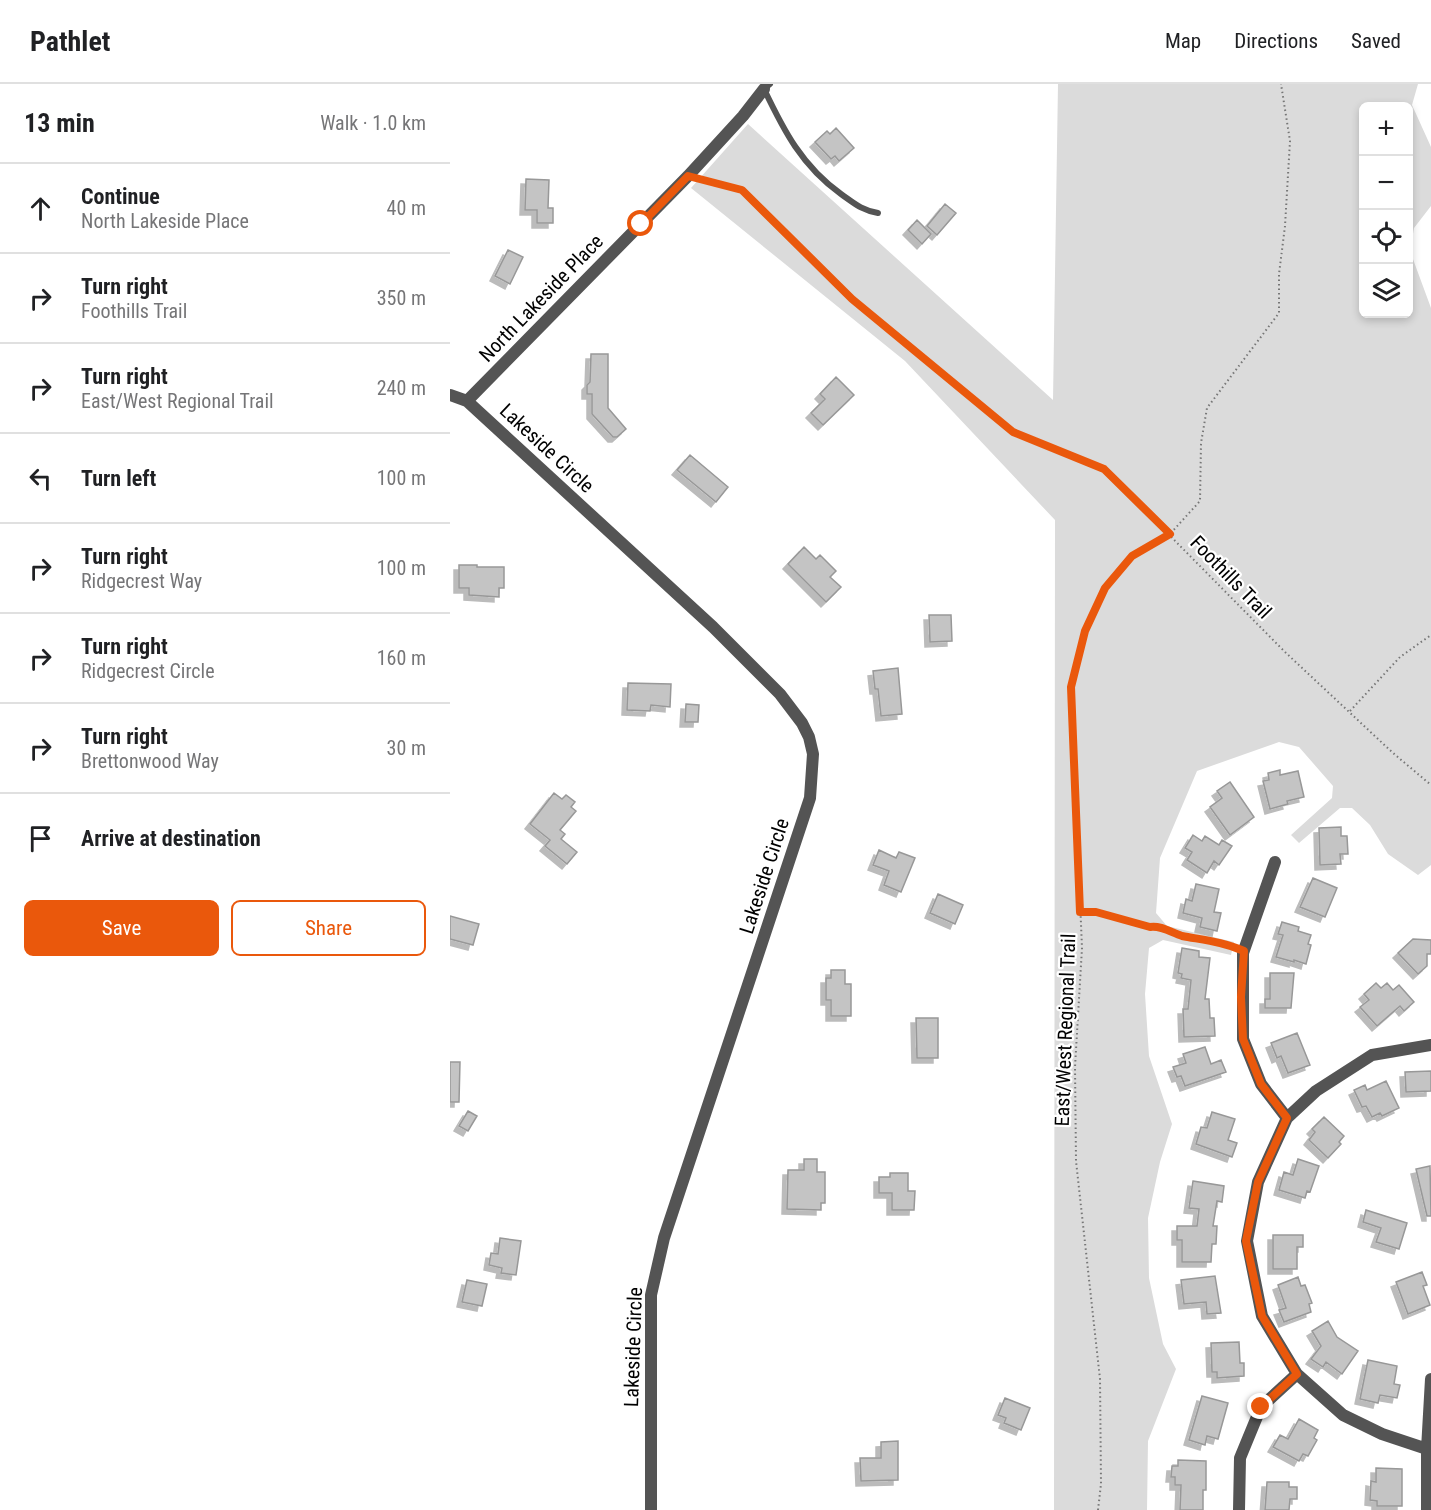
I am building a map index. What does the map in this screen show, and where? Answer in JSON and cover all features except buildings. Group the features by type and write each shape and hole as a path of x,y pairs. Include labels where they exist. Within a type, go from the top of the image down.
{"street":[{"name":"North Lakeside Place","path":"467,401 688,176 767,86"},
{"name":"Lakeside Circle","path":"450,395 467,401 713,627 768,681 802,723 813,754 810,798 664,1238 651,1295 651,1510"},
{"path":"1275,862 1244,951 1241,997 1243,1039 1261,1084 1287,1118"},
{"path":"1427,1449 1382,1434 1343,1415 1297,1374 1262,1316 1246,1241 1258,1182 1287,1118 1316,1091 1372,1055 1431,1045"},
{"path":"1239,1510 1240,1458 1261,1407 1297,1374"},
{"path":"1427,1510 1427,1449 1431,1379"}],"lane":[{"path":"767,86 801,158 826,183 864,210 878,213"}],"path":[{"name":"East/West Regional Trail","path":"1098,1510 1101,1484 1100,1379 1076,1161 1075,1067 1082,948 1071,687 1085,631 1105,588 1132,556 1170,534 1200,501 1202,443 1207,408 1279,313 1279,274 1285,226 1290,141 1281,84"},
{"name":"Foothills Trail","path":"688,176 742,190 852,299 1013,432 1104,469 1285,652 1431,785"},
{"path":"1350,711 1401,657 1431,634"},
{"path":"1080,912 1096,912 1150,927 1155,926 1182,936 1221,943 1244,951"}],"shaded area":[{"path":"1058,84 1418,84 1413,102 1359,102 1359,318 1413,318 1413,259 1431,308 1431,865 1418,875 1388,854 1370,825 1352,808 1340,808 1299,843 1291,835 1332,798 1333,786 1299,747 1279,742 1197,771 1160,858 1156,913 1167,926 1234,942 1231,955 1163,940 1149,948 1145,994 1149,1056 1172,1124 1160,1162 1148,1218 1149,1278 1163,1344 1176,1369 1148,1441 1147,1510 1054,1510 1055,520 905,361 691,188 748,124 1053,400"},
{"path":"1413,107 1431,147 1431,206 1414,228 1413,234"}],"route":[{"path":"641,224 688,176 742,190 852,299 1013,432 1104,469 1170,534 1132,556 1105,588 1085,631 1071,687 1080,912 1096,912 1150,927 1155,926 1182,936 1221,943 1244,951 1241,997 1243,1039 1261,1084 1287,1118 1258,1182 1246,1241 1262,1316 1297,1374 1261,1407"}]}
